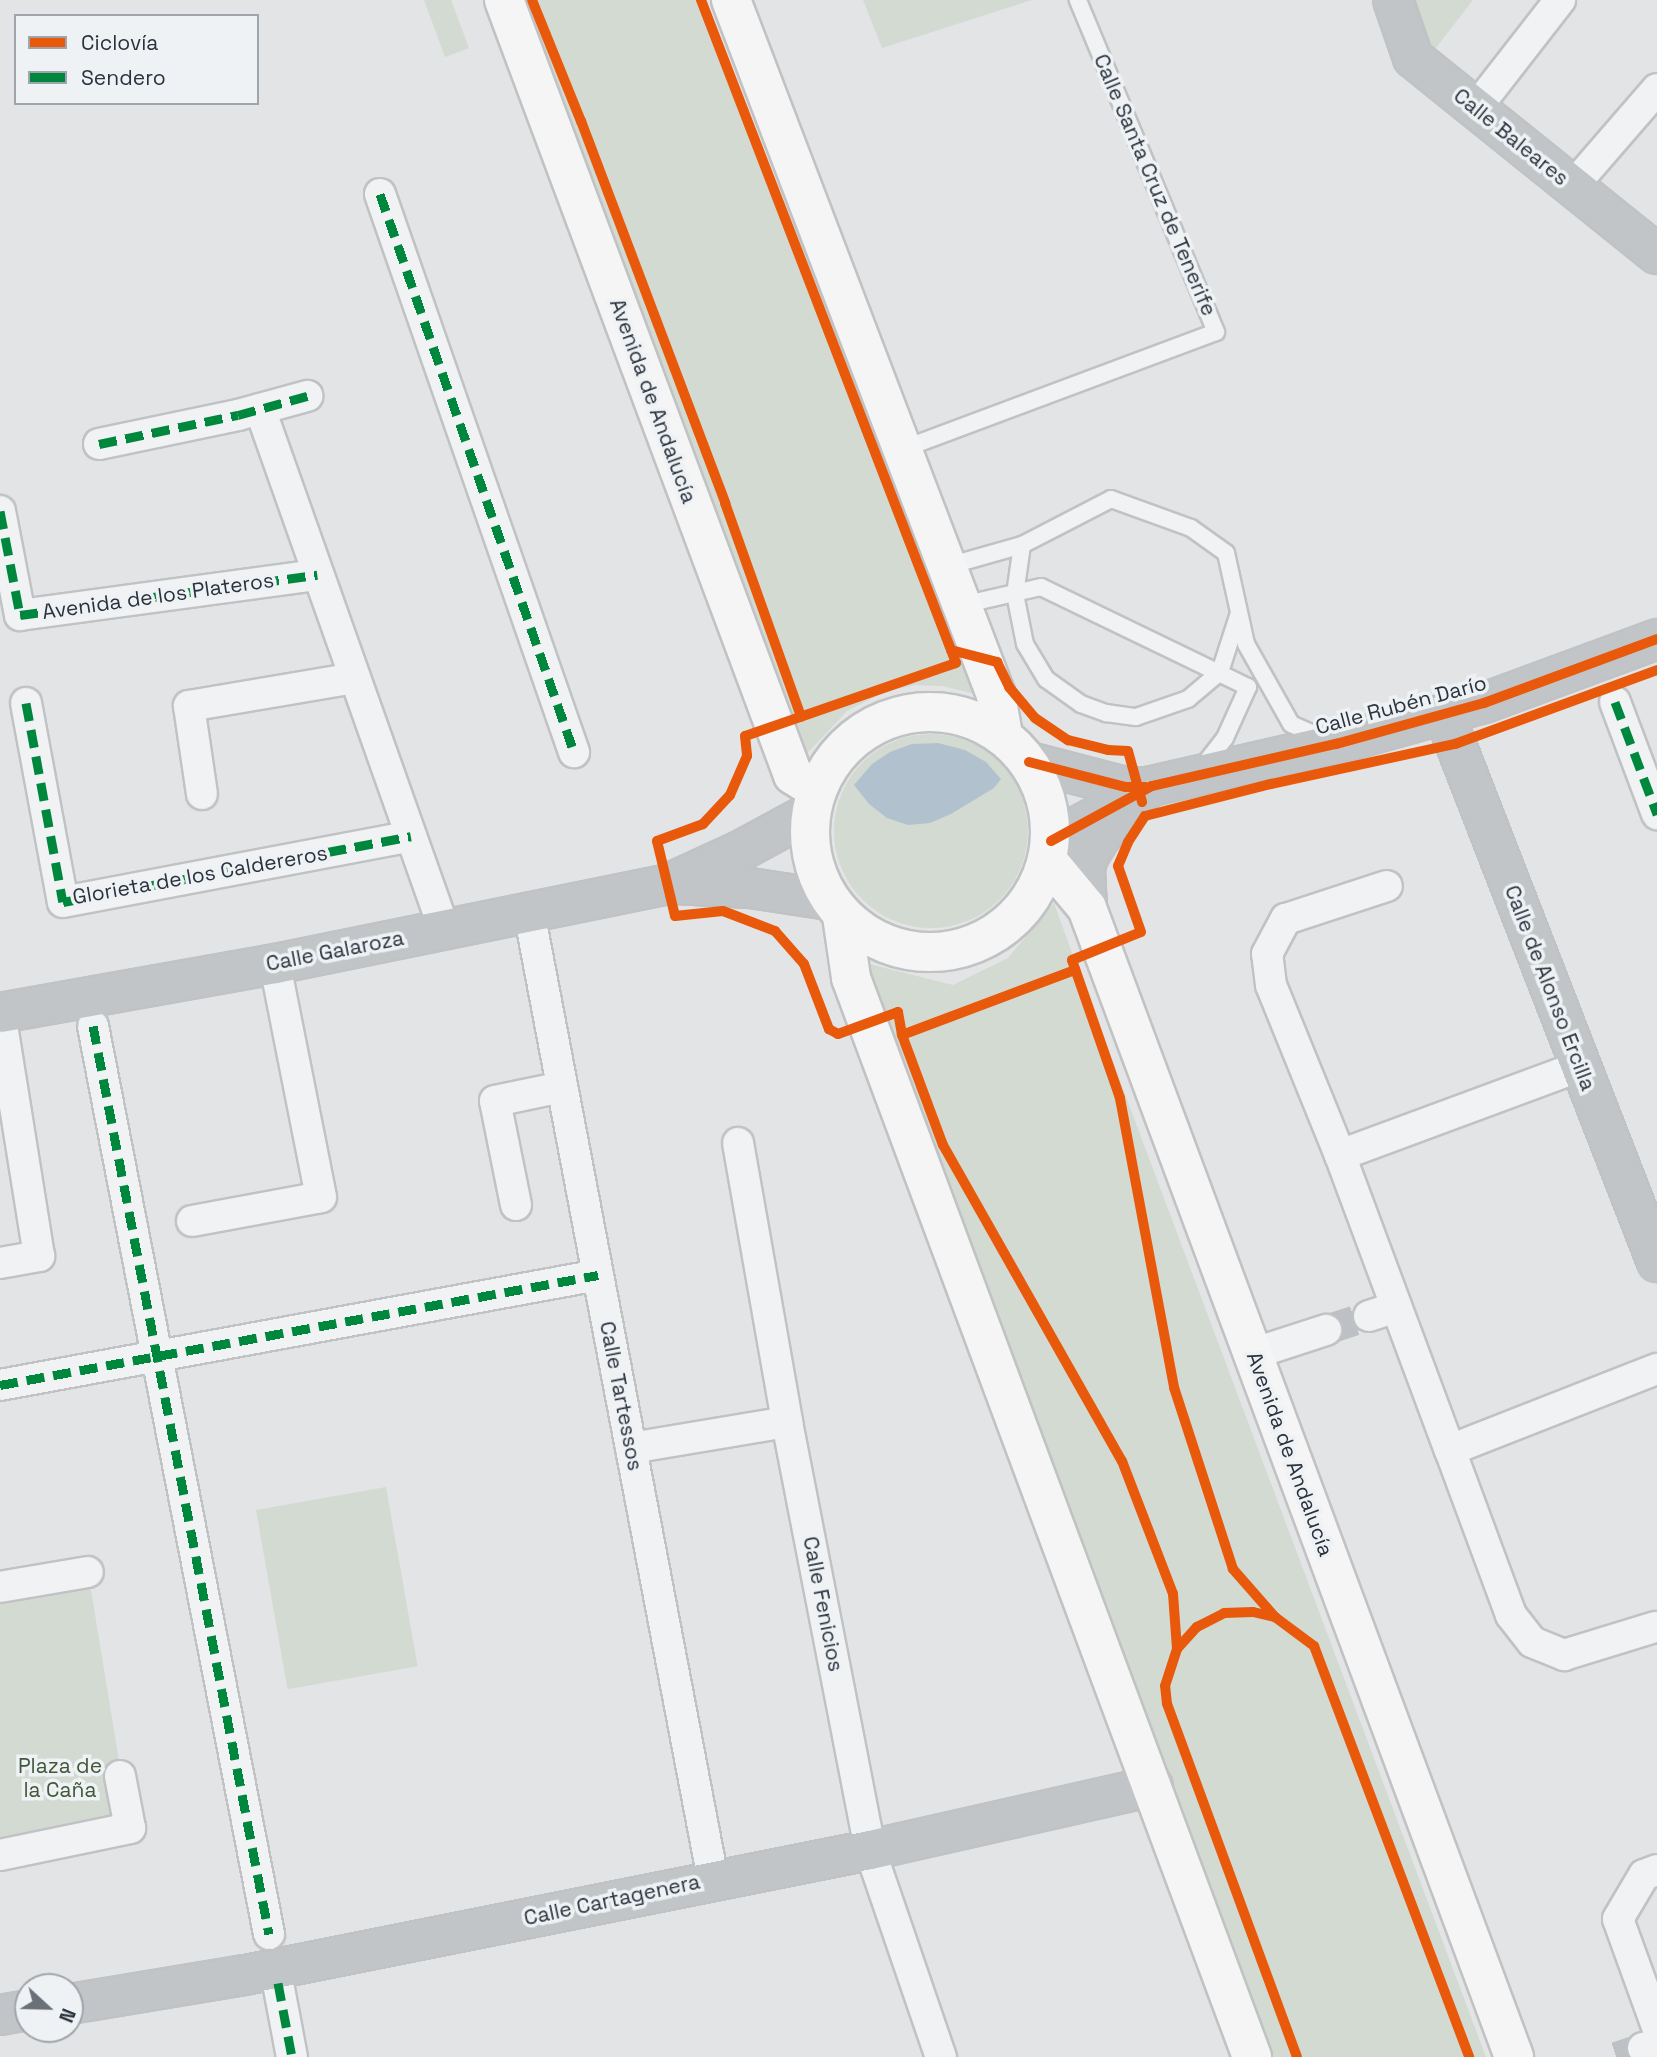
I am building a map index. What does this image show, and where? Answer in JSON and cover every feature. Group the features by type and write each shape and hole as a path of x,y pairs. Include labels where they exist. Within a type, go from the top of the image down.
{"main road":[{"name":"Avenida de Andalucía","path":"504,0 793,775 813,802"},
{"path":"731,0 996,695 1003,735"},
{"path":"836,908 871,939 906,951 943,953 979,944 1009,924 1033,895 1049,851 1046,800 1029,762 1003,735 970,718 933,711 896,716 862,732 835,757 813,802 811,859 836,908 851,978 1252,2057"},
{"name":"Avenida de Andalucía","path":"1049,851 1087,908 1514,2057"}],"street":[{"name":"Calle Baleares","path":"1393,0 1413,58 1657,254"},
{"path":"1476,108 1560,0"},
{"path":"1573,186 1657,89"},
{"path":"380,194 574,751"},
{"path":"99,444 307,396"},
{"path":"260,409 444,929"},
{"name":"Avenida de los Plateros","path":"0,511 20,615 317,575"},
{"name":"Calle Rubén Darío","path":"1029,762 1126,787 1149,788 1336,744 1484,703 1657,639"},
{"path":"202,794 189,706 355,678"},
{"path":"1615,702 1657,814"},
{"name":"Glorieta de los Caldereros","path":"26,703 64,902 411,836"},
{"name":"Calle de Alonso Ercilla","path":"1444,714 1657,1262"},
{"path":"1087,908 1085,869 1093,846 1149,788"},
{"name":"Calle Rubén Darío","path":"1049,851 1149,788"},
{"name":"Calle Galaroza","path":"0,1013 275,964 668,884 740,851 813,802"},
{"name":"Calle Galaroza","path":"668,884 750,888 836,908"},
{"path":"1387,886 1286,919 1267,954 1271,985 1340,1155 1382,1311 1450,1450 1511,1615 1532,1642 1564,1655 1655,1627"},
{"name":"Calle Tartessos","path":"529,912 713,1879"},
{"path":"191,1221 321,1197 275,964"},
{"path":"0,1013 40,1256 0,1263"},
{"path":"93,1026 269,1934"},
{"path":"1340,1155 1581,1066"},
{"path":"516,1205 495,1101 562,1087"},
{"name":"Calle Fenicios","path":"738,1143 787,1422 870,1850 934,2055"},
{"path":"0,1385 598,1275"},
{"path":"1252,1354 1326,1330"},
{"path":"1450,1450 1657,1369"},
{"path":"631,1448 787,1422"},
{"path":"0,1587 88,1572"},
{"path":"0,1855 130,1828 120,1776"},
{"name":"Calle Cartagenera","path":"84,2002 245,1975 713,1879 870,1850 1153,1786"},
{"path":"1652,2040 1618,1919 1644,1875 1657,1870"},
{"path":"278,1983 292,2057"}],"lane":[{"name":"Calle Santa Cruz de Tenerife","path":"903,449 1216,332 1079,0"},
{"path":"948,566 1022,545 1111,499 1148,510 1191,528 1226,554 1246,644 1291,724 1336,744"},
{"path":"1022,545 1015,594 1026,643 1046,679 1081,704 1106,713 1136,716 1188,699 1220,672 1238,616"},
{"path":"962,605 1041,587 1248,687 1225,738 1194,777"}],"green space":[{"path":"424,0 451,0 469,48 445,57"},
{"path":"516,0 703,0 984,696 942,686 915,685 884,692 847,711 799,762"},
{"path":"863,0 1032,0 882,48"},
{"path":"1407,0 1473,0 1435,49 1420,38"},
{"path":"931,734 950,735 968,741 1000,762 1021,794 1027,812 1027,850 1021,868 1000,900 968,921 950,927 931,928 912,927 894,921 862,900 841,868 835,850 834,831 835,812 841,794 862,762 894,741 912,735"},
{"path":"1054,903 1486,2057 1273,2057 865,963 953,985 1008,958"},
{"path":"386,1487 418,1666 288,1689 256,1510"},
{"name":"Plaza de la Caña","path":"88,1572 130,1828 0,1855 0,1587"}],"water":[{"path":"938,743 965,750 986,762 1001,779 994,788 951,814 930,823 908,825 887,818 869,804 854,785 872,764 890,752 912,744"}],"tunnel":[{"path":"1326,1330 1369,1316"},
{"path":"1616,2057 1643,2048"}],"marked path":[{"path":"380,194 574,752"},
{"path":"99,444 238,415 307,396"},
{"path":"0,511 20,615 317,575"},
{"path":"1615,702 1657,814"},
{"path":"26,703 63,902 411,836"},
{"path":"93,1026 269,1934"},
{"path":"0,1385 598,1275"},
{"path":"278,1983 292,2057"}],"cycle path":[{"path":"532,0 581,121 725,503 801,717"},
{"path":"701,0 956,663 745,736 747,756 730,795 703,824 657,841 675,916 723,911 775,931 804,964 829,1029 838,1034 898,1012 902,1035 943,1145 1122,1461 1173,1594 1177,1649"},
{"path":"1051,841 1152,786 1336,744 1484,703 1657,639"},
{"path":"951,650 997,662 1009,687 1035,718 1068,740 1108,750 1128,751 1142,802"},
{"path":"1275,1617 1233,1569 1174,1387 1120,1098 1072,960 1141,932 1118,866 1128,842 1145,816 1271,784 1455,744 1657,670"},
{"path":"1029,762 1126,787 1145,787"},
{"path":"902,1035 1075,970"},
{"path":"1297,2057 1167,1704 1165,1686 1177,1649 1197,1627 1224,1613 1253,1612 1275,1617 1314,1646 1469,2057"}]}
